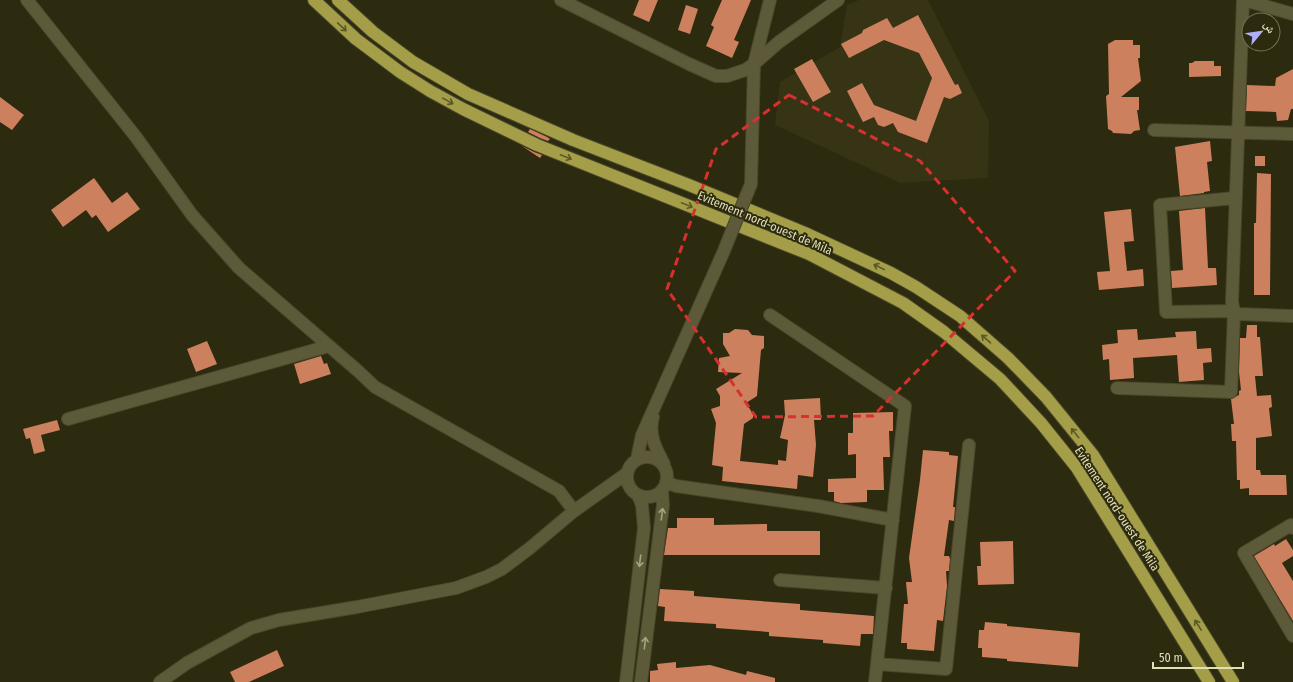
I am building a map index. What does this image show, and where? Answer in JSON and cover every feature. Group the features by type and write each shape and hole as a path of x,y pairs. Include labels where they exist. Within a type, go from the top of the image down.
{"highway":[{"name":"Evitement nord-ouest de Mila","path":"314,0 356,39 400,72 463,109 537,145 809,254 903,303 944,332 1000,379 1041,423 1077,468 1209,682"},
{"path":"338,0 373,32 413,62 468,94 573,140 689,185 811,236 891,273 916,287 960,316 1008,358 1046,397 1093,455 1233,682"}],"street":[{"path":"27,0 136,137 192,215 239,268 375,387 559,491 574,511"},
{"path":"561,0 716,76 727,76 745,70 779,42 838,0"},
{"path":"637,459 642,435 723,253 751,184 754,64 770,0"},
{"path":"1117,388 1231,392 1234,311 1232,302 1243,0 1293,14"},
{"path":"1154,130 1293,134"},
{"path":"1236,198 1160,204 1166,312 1234,311 1238,314 1244,315 1293,316"},
{"path":"770,315 906,406 875,682"},
{"path":"68,419 329,346"},
{"path":"641,682 664,487 667,480 665,467 653,444 652,422 659,397"},
{"path":"877,664 946,669 969,445"},
{"path":"160,682 187,663 251,628 279,620 364,606 456,588 486,577 502,569 530,548 574,511 626,474 632,462 643,456 656,458 665,467"},
{"path":"626,474 629,486 638,495 642,505 644,528 626,682"},
{"path":"638,495 650,497 664,487 676,486 818,506 893,520"},
{"path":"1293,528 1291,525 1244,553 1293,636"},
{"path":"780,580 886,588"}],"highlighted area":[{"path":"789,95 920,161 1015,271 873,416 756,417 667,289 716,149"}],"shaded area":[{"path":"859,0 928,0 989,121 988,178 900,183 775,125 780,82 840,47 847,5"}],"building":[{"path":"639,0 658,0 649,22 633,15"},
{"path":"722,0 751,0 734,40 739,42 732,58 706,46 714,27 711,25"},
{"path":"686,5 698,9 690,34 678,30"},
{"path":"918,15 955,85 958,84 962,93 950,99 944,97 927,143 898,132 893,123 884,127 878,125 874,117 863,122 847,91 862,83 874,105 916,121 932,78 919,53 884,40 849,58 841,44 862,33 863,30 887,18 893,28"},
{"path":"1115,40 1133,40 1133,45 1140,45 1140,58 1138,58 1141,81 1121,97 1139,97 1139,110 1137,110 1140,130 1134,131 1131,134 1113,133 1108,129 1106,96 1109,94 1108,44"},
{"path":"812,59 831,92 813,102 794,69"},
{"path":"1195,61 1214,61 1214,66 1221,66 1221,76 1189,77 1189,63"},
{"path":"1293,69 1293,109 1291,109 1288,120 1277,121 1276,112 1246,111 1247,85 1275,86 1276,78"},
{"path":"0,97 24,115 12,130 0,122"},
{"path":"530,129 550,139 548,141 528,132"},
{"path":"1210,141 1212,161 1207,162 1210,191 1180,196 1175,147"},
{"path":"522,146 534,152 542,155 540,158"},
{"path":"1255,156 1265,156 1265,166 1255,166"},
{"path":"1257,173 1271,174 1270,295 1254,295 1254,223 1256,223"},
{"path":"94,178 112,203 127,192 140,209 108,232 96,215 92,218 86,210 63,227 51,210"},
{"path":"1205,208 1208,268 1216,268 1217,285 1172,288 1171,271 1183,270 1179,211"},
{"path":"1131,209 1134,241 1124,242 1127,271 1143,269 1144,286 1099,290 1097,272 1110,271 1104,212"},
{"path":"1247,325 1257,325 1257,337 1260,337 1263,376 1255,376 1257,396 1271,395 1272,407 1269,408 1272,436 1256,438 1256,470 1260,470 1261,475 1286,475 1287,495 1249,495 1249,488 1240,489 1240,480 1237,480 1236,441 1232,441 1231,424 1234,424 1231,399 1239,395 1239,391 1241,390 1239,372 1240,338 1246,338"},
{"path":"735,329 748,330 752,335 764,336 764,348 761,350 757,396 746,403 753,414 753,418 744,424 740,461 778,465 778,460 786,461 788,440 780,438 785,415 784,400 820,398 821,420 814,420 816,445 813,477 798,475 797,489 722,481 723,467 712,465 716,423 711,409 720,406 720,396 716,389 742,373 718,372 719,358 730,356 723,344 723,333 729,333"},
{"path":"1137,329 1138,340 1176,337 1175,332 1196,331 1197,349 1211,348 1212,362 1203,363 1204,380 1179,382 1177,355 1133,358 1134,378 1110,380 1109,359 1103,360 1102,345 1118,343 1117,330"},
{"path":"207,341 217,364 196,372 187,349"},
{"path":"321,356 324,364 327,363 331,374 300,384 294,364"},
{"path":"893,412 893,431 889,431 890,457 883,457 884,490 867,490 867,502 841,503 834,501 834,492 828,492 828,479 856,478 856,454 848,455 848,433 853,433 853,413"},
{"path":"57,420 60,430 41,435 45,451 34,454 30,438 26,439 23,429"},
{"path":"923,450 949,452 949,455 958,456 953,507 955,507 954,521 949,520 944,556 949,556 950,559 949,571 946,571 947,586 943,621 937,620 934,651 907,649 907,643 901,643 904,604 908,604 906,582 912,582 909,558"},
{"path":"677,518 714,518 714,525 767,524 767,531 820,531 820,555 664,555 668,528 677,528"},
{"path":"1286,539 1293,550 1293,556 1282,563 1293,581 1293,621 1254,556 1274,544 1275,546"},
{"path":"1013,541 1014,584 978,585 977,566 981,566 980,542"},
{"path":"660,589 694,591 694,596 800,604 800,610 874,616 873,634 861,634 860,646 823,643 823,640 769,636 769,632 716,628 716,624 664,621 665,607 658,606"},
{"path":"985,622 1007,624 1007,626 1080,633 1078,667 1007,661 1007,659 982,657 982,648 978,648 979,630 984,630"},
{"path":"277,650 284,666 249,682 235,682 230,672"},
{"path":"676,662 676,668 710,665 746,675 747,671 775,678 775,682 650,682 650,671 658,670 657,664"}]}
